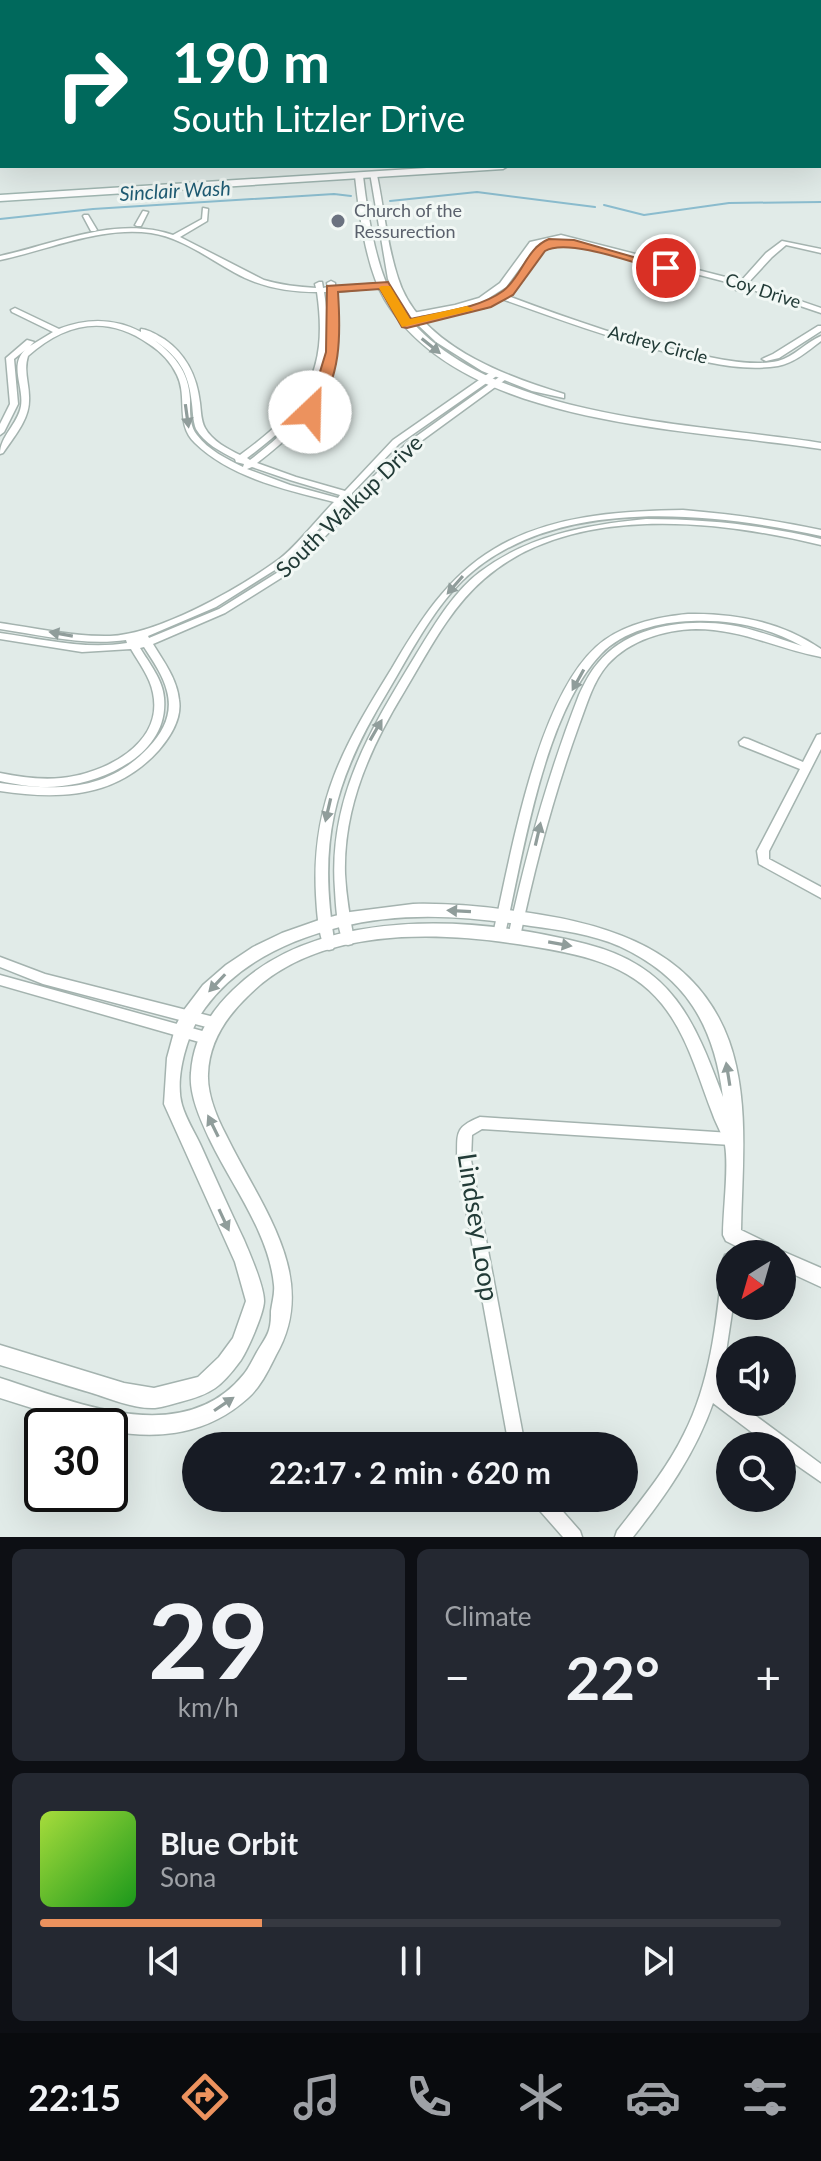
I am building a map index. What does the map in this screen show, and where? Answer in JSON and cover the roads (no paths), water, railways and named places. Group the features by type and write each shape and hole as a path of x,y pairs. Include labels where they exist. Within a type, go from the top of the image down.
{"main road":[{"path":"0,198 474,168"}],"street":[{"path":"373,175 388,282 418,317 495,378 591,404 821,436"},
{"path":"359,176 388,282 404,320 437,352 541,401 595,414 752,433 821,446"},
{"path":"0,255 122,230 178,235 205,220 205,209"},
{"path":"139,225 145,212"},
{"path":"86,216 93,230"},
{"path":"0,255 93,230 139,225 178,235 260,281 290,288 388,282"},
{"name":"Coy Drive","path":"500,293 546,241 574,244 745,287 821,311"},
{"path":"745,287 778,256 778,249 789,242 821,251"},
{"path":"238,461 286,425 308,396 325,340 320,286"},
{"path":"248,466 300,423 319,398 335,337 331,286"},
{"name":"Coy Drive","path":"745,287 821,317"},
{"path":"404,320 486,304 500,293"},
{"name":"Ardrey Circle","path":"500,293 625,332 735,359 776,356 821,328"},
{"name":"Ardrey Circle","path":"500,293 612,334 736,364 779,363 821,338"},
{"path":"15,310 56,332"},
{"path":"0,432 14,404 9,366 14,353 56,332 98,322 120,328 151,343 172,361 181,374 186,418 193,437 248,466 355,501"},
{"path":"0,451 22,416 25,392 21,361 28,351 56,332"},
{"path":"0,379 22,375"},
{"name":"South Walkup Drive","path":"144,639 213,605 270,570 396,442 495,378"},
{"name":"South Walkup Drive","path":"0,636 82,649 144,639 222,611 297,562 395,458 495,378"},
{"path":"329,945 321,876 324,829 338,775 362,722 461,578 515,542 606,516 674,514 753,519 821,533"},
{"path":"348,940 339,893 343,819 363,754 409,675 473,585 499,563 557,532 607,525 664,522 736,525 821,542"},
{"name":"South Walkup Drive","path":"0,626 131,641"},
{"path":"506,936 550,785 587,689 607,658 642,636 662,629 701,626 746,630 821,654"},
{"path":"0,787 36,793 85,790 106,784 149,755 169,728 175,699 144,639"},
{"path":"0,777 44,784 71,781 109,770 140,748 156,723 159,699 131,641"},
{"path":"821,738 763,851 763,861 821,893"},
{"path":"744,742 806,767"},
{"path":"0,1355 124,1393 154,1398 186,1393 203,1386 226,1364 241,1343 255,1301 244,1261 173,1104 172,1082 186,1024 226,973 250,957 325,925 412,910 453,910 603,933 658,961 677,978 695,997 719,1037 734,1113 731,1240"},
{"path":"0,1388 127,1426 151,1427 191,1423 219,1409 243,1391 267,1358 285,1309 284,1279 277,1253 207,1114 200,1086 201,1056 210,1030 233,998 251,982 274,967 329,945 400,931 434,929 506,936 596,952 624,965 652,983 689,1031 731,1139"},
{"path":"0,962 43,979 186,1024"},
{"path":"0,980 210,1030"},
{"name":"Lindsey Loop","path":"514,1432 464,1160 465,1132 480,1123 731,1139"},
{"path":"796,1266 821,1278"},
{"path":"623,1537 664,1483 690,1439 708,1390 725,1320"},
{"path":"708,1390 821,1474"},
{"path":"151,1427 154,1398"},
{"path":"552,1512 574,1537"}],"waterway":[{"name":"Sinclair Wash","path":"390,201 477,192 595,207"},
{"name":"Sinclair Wash","path":"0,219 93,209 334,194 351,196"},
{"name":"Sinclair Wash","path":"604,205 644,215 729,203 821,202"}],"place":[{"name":"Church of the Ressurection","path":"338,221"}]}
